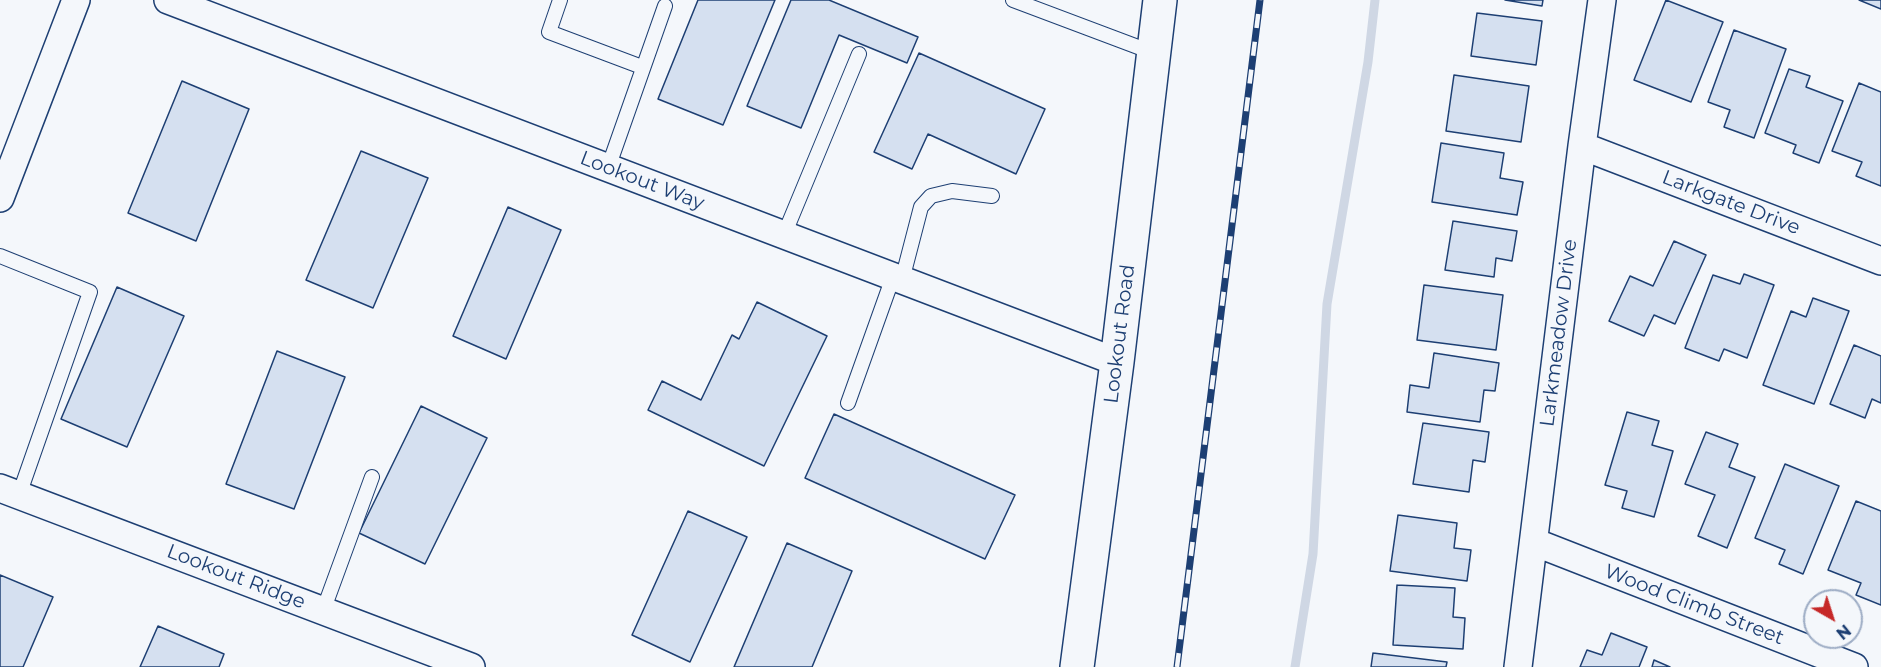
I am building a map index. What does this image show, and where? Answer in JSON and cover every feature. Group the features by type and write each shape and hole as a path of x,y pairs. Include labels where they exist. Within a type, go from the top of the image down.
{"street":[{"path":"0,198 76,0"},
{"name":"Lookout Way","path":"168,0 1117,362"},
{"name":"Lookout Road","path":"1077,667 1117,362 1160,0"},
{"name":"Larkmeadow Drive","path":"1518,667 1581,146 1602,0"},
{"name":"Larkgate Drive","path":"1581,146 1881,261"},
{"name":"Lookout Ridge","path":"10,491 471,667"},
{"name":"Wood Climb Street","path":"1534,542 1854,667"}],"lane":[{"path":"560,0 549,32 642,67"},
{"path":"1013,0 1154,53"},
{"path":"608,168 665,6"},
{"path":"784,235 859,54"},
{"path":"848,403 898,278 921,207 931,196 952,191 992,196"},
{"path":"0,256 90,292 10,491"},
{"path":"323,611 372,477"}],"building":[{"path":"698,0 775,0 723,125 658,99"},
{"path":"791,0 829,0 918,37 907,63 839,35 801,128 747,106"},
{"path":"1505,0 1543,0 1542,6"},
{"path":"1666,0 1723,22 1691,102 1634,80"},
{"path":"1859,0 1881,0 1881,9"},
{"path":"1477,13 1542,21 1536,65 1471,56"},
{"path":"1734,30 1786,49 1754,138 1724,127 1730,110 1708,102"},
{"path":"919,53 1045,109 1016,174 928,134 912,169 874,152"},
{"path":"1789,69 1810,76 1806,87 1843,101 1819,163 1793,153 1796,145 1765,133"},
{"path":"1454,75 1529,86 1521,142 1446,131"},
{"path":"182,81 249,109 196,241 128,213"},
{"path":"1859,83 1881,92 1881,186 1856,176 1862,162 1832,151"},
{"path":"1441,143 1504,153 1500,178 1523,182 1517,215 1432,202"},
{"path":"361,151 428,178 373,308 306,280"},
{"path":"508,207 561,230 506,359 453,336"},
{"path":"1453,221 1517,231 1512,261 1496,258 1494,277 1445,270"},
{"path":"1674,241 1706,255 1675,324 1654,315 1644,336 1609,321 1630,276 1653,286"},
{"path":"1744,274 1774,285 1747,358 1724,349 1719,361 1685,348 1713,275 1740,284"},
{"path":"1424,285 1503,295 1496,350 1417,340"},
{"path":"117,287 184,316 127,447 61,419"},
{"path":"1813,298 1849,311 1814,404 1763,385 1791,311 1806,317"},
{"path":"757,302 827,336 764,466 648,410 662,381 701,400 732,335 739,339"},
{"path":"1854,345 1881,356 1881,403 1872,399 1865,418 1830,404"},
{"path":"277,351 345,377 294,509 226,484"},
{"path":"1434,353 1499,363 1495,391 1484,390 1480,422 1407,412 1410,385 1429,388"},
{"path":"421,406 487,438 425,564 359,533"},
{"path":"1627,412 1659,421 1652,445 1673,451 1654,517 1622,508 1627,491 1605,485"},
{"path":"834,414 1015,495 985,559 805,478"},
{"path":"1423,423 1489,432 1485,462 1473,460 1469,492 1413,484"},
{"path":"1706,432 1738,444 1729,467 1755,477 1727,548 1698,536 1715,495 1685,484"},
{"path":"1785,464 1839,486 1803,574 1779,564 1785,550 1755,538"},
{"path":"1856,501 1881,511 1881,605 1863,598 1863,589 1858,589 1861,583 1828,570"},
{"path":"688,511 747,537 690,662 632,635"},
{"path":"1398,515 1457,523 1454,548 1471,550 1467,581 1390,571"},
{"path":"787,543 852,571 812,667 734,667"},
{"path":"0,575 53,597 23,667 0,667"},
{"path":"1397,585 1455,588 1453,617 1465,618 1463,649 1393,645"},
{"path":"158,626 224,654 219,667 140,667"},
{"path":"1611,633 1647,647 1639,667 1580,667 1587,650 1602,655"},
{"path":"1373,653 1447,662 1446,667 1371,667"},
{"path":"1654,660 1670,667 1652,667"}],"waterway":[{"path":"1295,667 1313,554 1327,304 1368,62 1375,0"}],"railway":[{"path":"1177,667 1260,0"}]}
